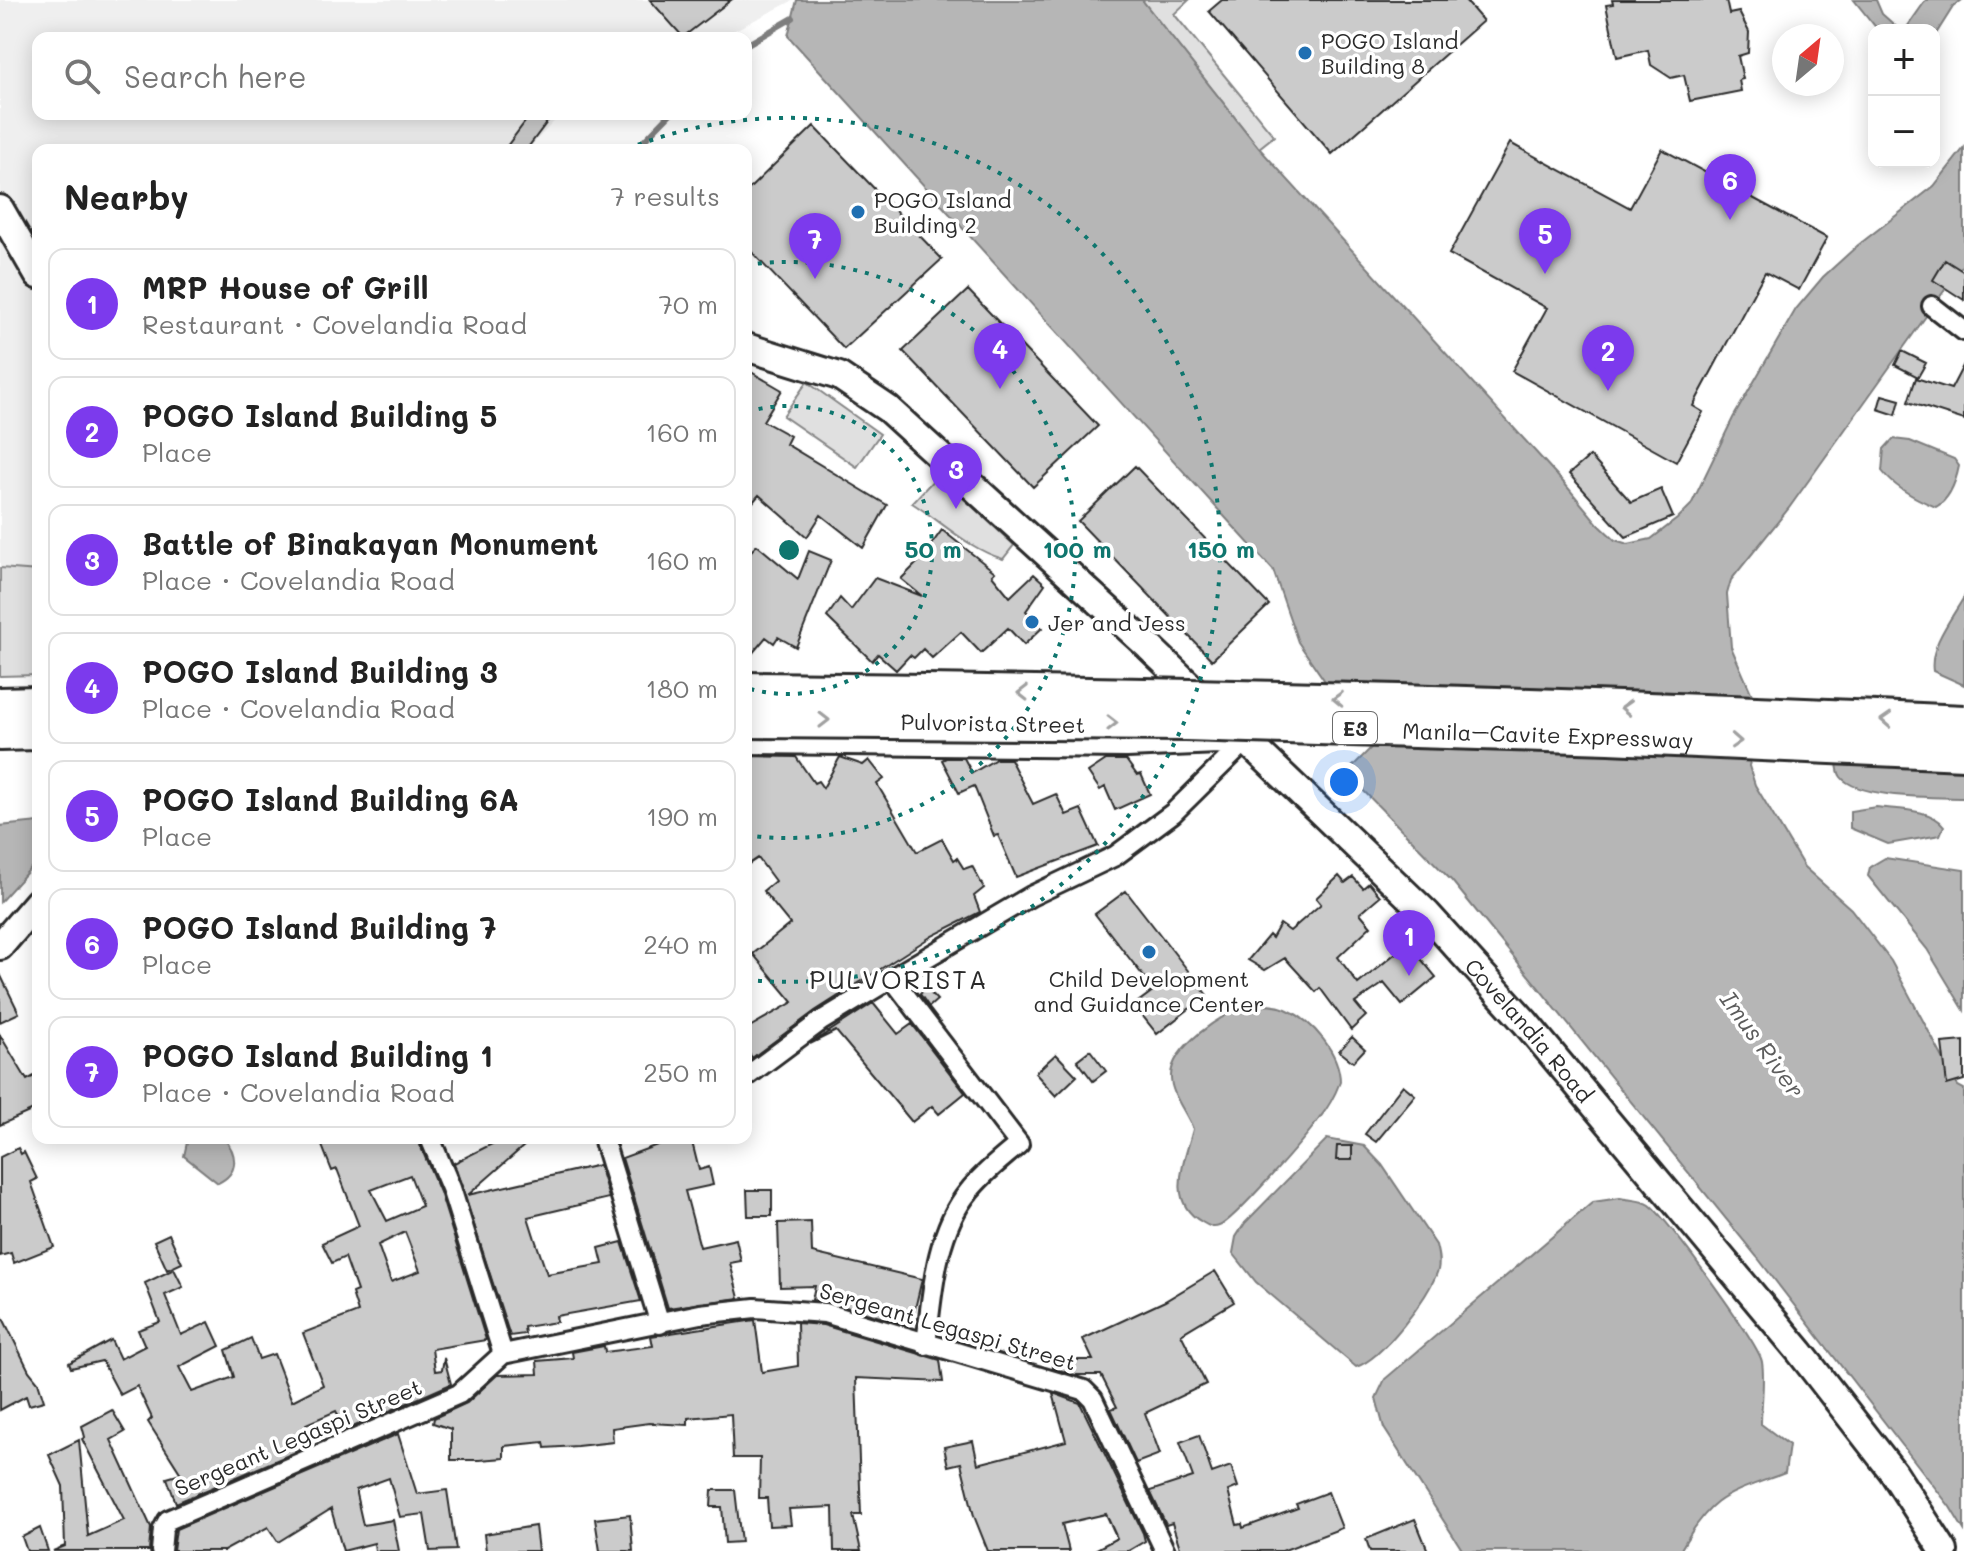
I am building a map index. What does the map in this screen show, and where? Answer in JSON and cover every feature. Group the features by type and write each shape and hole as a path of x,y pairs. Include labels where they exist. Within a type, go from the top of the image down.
{"highway":[{"name":"Manila–Cavite Expressway","path":"752,690 1173,694 1598,707 1964,723"},
{"path":"0,705 32,704"},
{"name":"Manila–Cavite Expressway","path":"752,720 1218,724 1609,736 1964,752"},
{"path":"0,733 32,732"}],"main road":[{"path":"0,209 32,265"},
{"name":"Covelandia Road","path":"752,349 825,370 875,398 1149,647 1242,746 1427,914 1525,1022 1800,1352 1893,1472 1944,1551"},
{"path":"0,946 32,909"}],"street":[{"path":"1932,306 1964,331"},
{"name":"Pulvorista Street","path":"752,744 1127,748 1218,744 1242,746"},
{"path":"752,1071 821,1021 892,978 1042,890 1115,856 1173,813 1242,746"},
{"path":"892,978 1019,1144 968,1191 951,1219 933,1286 926,1345"},
{"path":"433,1144 451,1188 503,1354"},
{"path":"605,1144 660,1324"},
{"name":"Sergeant Legaspi Street","path":"161,1551 163,1529 168,1520 459,1394 503,1354 700,1314 755,1308 825,1313 1084,1390 1093,1399 1161,1550"}],"shaded area":[{"path":"0,0 794,0 731,32 32,32 32,120 555,120 533,144 32,144 32,571 0,568"},
{"path":"1142,0 1189,0 1174,14 1274,136 1259,148"},
{"path":"807,382 880,434 857,467 783,416"},
{"path":"938,475 1014,545 1003,559 967,542 912,503"},
{"path":"0,568 32,571 32,675 0,676"}],"water":[{"name":"Imus River","path":"797,0 1142,0 1259,148 1598,524 1615,540 1628,544 1651,539 1691,505 1733,418 1796,309 1823,277 1857,246 1934,186 1964,148 1964,263 1789,508 1731,580 1727,594 1731,647 1756,704 1756,735 1749,766 1755,785 1804,867 1851,909 1891,961 1958,1086 1964,1089 1964,1530 1950,1507 1757,1257 1452,881 1346,773 1371,748 1298,642 1273,570 788,36"},
{"path":"1854,0 1876,0 1882,14 1893,24 1873,24"},
{"path":"1926,0 1962,0 1953,7 1940,28 1940,24 1909,24"},
{"path":"1893,439 1910,441 1954,459 1959,466 1949,494 1941,504 1936,507 1906,492 1882,471 1884,449"},
{"path":"1964,597 1964,685 1933,671 1933,662 1942,632"},
{"path":"1964,746 1964,798 1880,793 1850,784 1841,777 1838,768 1838,753"},
{"path":"1876,807 1922,813 1944,826 1940,835 1888,844 1850,828 1850,811"},
{"path":"32,823 32,867 0,902 0,826"},
{"path":"1885,858 1964,870 1964,1010 1927,949 1868,876 1870,867"},
{"path":"1248,1005 1281,1007 1306,1021 1330,1049 1340,1082 1322,1115 1270,1177 1227,1221 1212,1227 1191,1213 1181,1192 1183,1167 1193,1129 1176,1096 1171,1076 1173,1065 1189,1043 1225,1015"},
{"path":"1327,1139 1364,1146 1382,1165 1436,1245 1438,1257 1438,1270 1433,1282 1415,1310 1379,1352 1356,1367 1256,1282 1233,1253 1236,1237 1245,1223"},
{"path":"187,1144 228,1144 234,1157 233,1169 218,1183 184,1156"},
{"path":"1620,1198 1647,1203 1660,1215 1746,1332 1762,1362 1761,1424 1789,1445 1785,1473 1722,1499 1702,1518 1680,1551 1463,1551 1384,1428 1376,1398 1385,1379 1593,1202"}],"building":[{"path":"650,0 731,0 689,32 679,32"},
{"name":"POGO Island Building 8","path":"1222,0 1465,0 1483,21 1332,154 1209,11"},
{"path":"1612,0 1726,0 1729,14 1739,12 1749,32 1748,53 1738,56 1743,79 1739,80 1741,91 1690,101 1684,75 1671,78 1651,65 1648,50 1617,57 1606,5 1613,4"},
{"path":"526,120 548,120 530,144 508,144"},
{"path":"814,126 942,259 844,349 752,252 752,186"},
{"path":"1510,143 1630,208 1662,149 1827,238 1799,290 1765,272 1693,406 1703,412 1676,462 1512,371 1547,308 1449,254"},
{"path":"1945,260 1964,272 1964,300 1933,280"},
{"path":"968,290 1098,426 1033,487 903,351"},
{"path":"1902,351 1926,363 1918,377 1895,365"},
{"path":"1964,364 1964,420 1908,402 1916,378 1951,389"},
{"path":"752,372 782,390 763,421 790,436 786,444 887,505 863,548 821,515 807,537 759,495 752,503"},
{"path":"1882,395 1900,400 1896,415 1878,409"},
{"path":"1590,456 1631,502 1661,489 1673,517 1626,537 1569,474"},
{"path":"1135,466 1269,605 1212,660 1078,521"},
{"path":"942,530 995,572 992,575 1010,597 1034,574 1045,584 1026,611 1042,628 1024,645 1008,628 981,653 961,632 932,658 923,649 914,658 910,655 896,670 878,654 872,661 827,617 840,598 851,610 875,578 922,596 901,579 921,559"},
{"path":"757,545 798,579 809,551 831,560 796,647 778,637 774,643 766,637 752,654 752,550"},
{"path":"752,756 796,757 814,783 818,781 823,788 840,757 863,765 869,760 884,779 877,784 917,852 942,839 954,860 957,858 964,869 972,866 984,888 974,896 980,912 932,936 815,1011 752,1058 752,1026 793,1002 753,954 790,924 763,891 775,881 758,858 752,862"},
{"path":"964,758 972,773 996,759 1010,759 1033,804 1056,794 1066,815 1081,809 1098,846 1016,877 998,835 994,836 974,786 959,793 942,760"},
{"path":"1106,760 1126,760 1137,775 1141,774 1150,794 1115,810 1105,787 1100,790 1088,772"},
{"path":"1339,876 1345,883 1353,877 1363,888 1369,883 1380,896 1360,913 1371,926 1338,957 1358,984 1408,943 1436,977 1402,1005 1384,983 1355,1003 1366,1016 1351,1030 1320,988 1316,992 1285,958 1265,970 1248,960 1269,935 1272,938 1280,924 1290,931 1321,904 1316,898"},
{"name":"Child Development and Guidance Center","path":"1126,891 1207,995 1157,1034 1134,1005 1154,990 1095,914"},
{"path":"0,974 19,1013 0,1022"},
{"path":"926,988 937,1000 929,1007 920,994"},
{"path":"873,1003 898,1034 912,1024 965,1093 939,1114 932,1106 912,1122 836,1031 810,1044"},
{"path":"0,1035 27,1080 32,1077 32,1111 0,1125"},
{"path":"1352,1037 1365,1049 1353,1062 1339,1051"},
{"path":"1964,1041 1964,1080 1947,1085 1942,1043"},
{"path":"1090,1050 1106,1071 1093,1081 1077,1060"},
{"path":"1056,1054 1077,1076 1056,1096 1035,1073"},
{"path":"1403,1085 1415,1095 1376,1142 1365,1134"},
{"path":"321,1144 420,1144 440,1192 486,1340 432,1349 435,1371 442,1370 444,1358 451,1384 346,1430 336,1411 306,1424 312,1445 176,1503 167,1478 181,1474 148,1422 152,1418 137,1386 120,1395 102,1361 71,1368 69,1363 111,1340 120,1359 145,1346 138,1330 160,1322 145,1283 174,1269 183,1287 165,1295 181,1335 209,1322 220,1346 179,1367 192,1392 234,1377 226,1350 251,1338 259,1359 274,1354 292,1401 323,1385 303,1333 358,1312 352,1293 357,1291 345,1257 332,1263 322,1243 359,1226 337,1169 332,1171","holes":["410,1175 422,1206 387,1221 371,1190","405,1232 420,1271 391,1282 378,1245"]},
{"path":"492,1144 526,1144 468,1195 599,1165 609,1198 528,1217 547,1274 603,1264 599,1248 622,1242 641,1301 556,1316 557,1322 524,1327 525,1334 510,1336 454,1163"},
{"path":"660,1144 692,1144 699,1170 709,1167 713,1185 685,1191 700,1247 736,1239 741,1261 730,1263 739,1298 668,1308 622,1158"},
{"path":"1337,1146 1352,1146 1352,1160 1336,1160"},
{"path":"18,1148 21,1154 24,1152 37,1179 31,1182 54,1247 14,1263 11,1253 0,1256 0,1157"},
{"path":"747,1190 772,1190 772,1216 748,1216"},
{"path":"811,1222 812,1253 922,1279 911,1326 812,1300 815,1286 780,1287 778,1223"},
{"path":"169,1234 182,1263 167,1270 154,1241"},
{"path":"1215,1271 1234,1302 1181,1334 1206,1384 1145,1413 1160,1454 1136,1463 1111,1409 1117,1407 1101,1375 1075,1375 1053,1368 1053,1360 1093,1360 1083,1339 1165,1301"},
{"path":"0,1312 29,1371 38,1382 44,1401 29,1405 26,1396 0,1410"},
{"path":"755,1320 762,1372 798,1366 797,1323 823,1325 940,1360 943,1382 856,1378 861,1515 853,1515 861,1551 834,1551 833,1507 789,1509 791,1525 769,1526 767,1498 759,1498 760,1458 733,1458 731,1414 688,1418 688,1425 649,1423 612,1428 613,1442 545,1448 544,1442 504,1446 504,1458 479,1460 451,1460 451,1429 433,1423 434,1418 467,1403 497,1375 538,1374 537,1361 573,1358 572,1352 604,1346 605,1352 653,1346 651,1336"},
{"path":"1053,1393 1080,1403 1143,1533 1145,1541 1128,1551 1093,1551 1117,1538 1106,1514 1062,1524 1069,1551 988,1551 974,1516 961,1463 948,1466 944,1447 973,1441 978,1464 1066,1441"},
{"path":"112,1410 125,1432 111,1440 151,1527 149,1551 53,1551 65,1546 63,1486 49,1455 79,1440 88,1536 124,1520 82,1439 85,1437 82,1426"},
{"path":"398,1434 417,1494 447,1490 456,1550 430,1551 424,1514 400,1517 389,1478 356,1490 356,1494 363,1525 393,1520 399,1551 375,1551 374,1543 343,1551 331,1509 278,1542 268,1527 224,1551 173,1551 176,1529"},
{"path":"1199,1435 1212,1473 1231,1466 1238,1487 1228,1491 1237,1525 1242,1524 1243,1528 1298,1508 1296,1504 1328,1492 1342,1528 1282,1551 1181,1551 1172,1523 1166,1525 1150,1491 1193,1477 1180,1442"},
{"path":"712,1490 735,1490 741,1542 725,1543 722,1507 711,1507"},
{"path":"630,1515 633,1551 600,1551 595,1519"},
{"path":"1415,1519 1428,1551 1370,1551 1366,1539"},
{"path":"535,1526 538,1551 486,1551 484,1534"},
{"path":"40,1528 48,1551 27,1551 22,1537"}],"waterway":[{"path":"752,42 793,18"},
{"path":"641,144 664,120"}],"place":[{"name":"POGO Island Building 8","path":"1305,53"},
{"name":"POGO Island Building 2","path":"858,212"},
{"name":"POGO Island Building 7","path":"1730,220"},
{"name":"POGO Island Building 6A","path":"1545,274"},
{"name":"POGO Island Building 1","path":"815,279"},
{"name":"POGO Island Building 3","path":"1000,389"},
{"name":"POGO Island Building 5","path":"1608,391"},
{"name":"Battle of Binakayan Monument","path":"956,509"},
{"name":"Jer and Jess","path":"1032,622"},
{"name":"Child Development and Guidance Center","path":"1149,952"},
{"name":"MRP House of Grill","path":"1409,976"}],"district":[{"name":"PULVORISTA","path":"899,979"}]}
